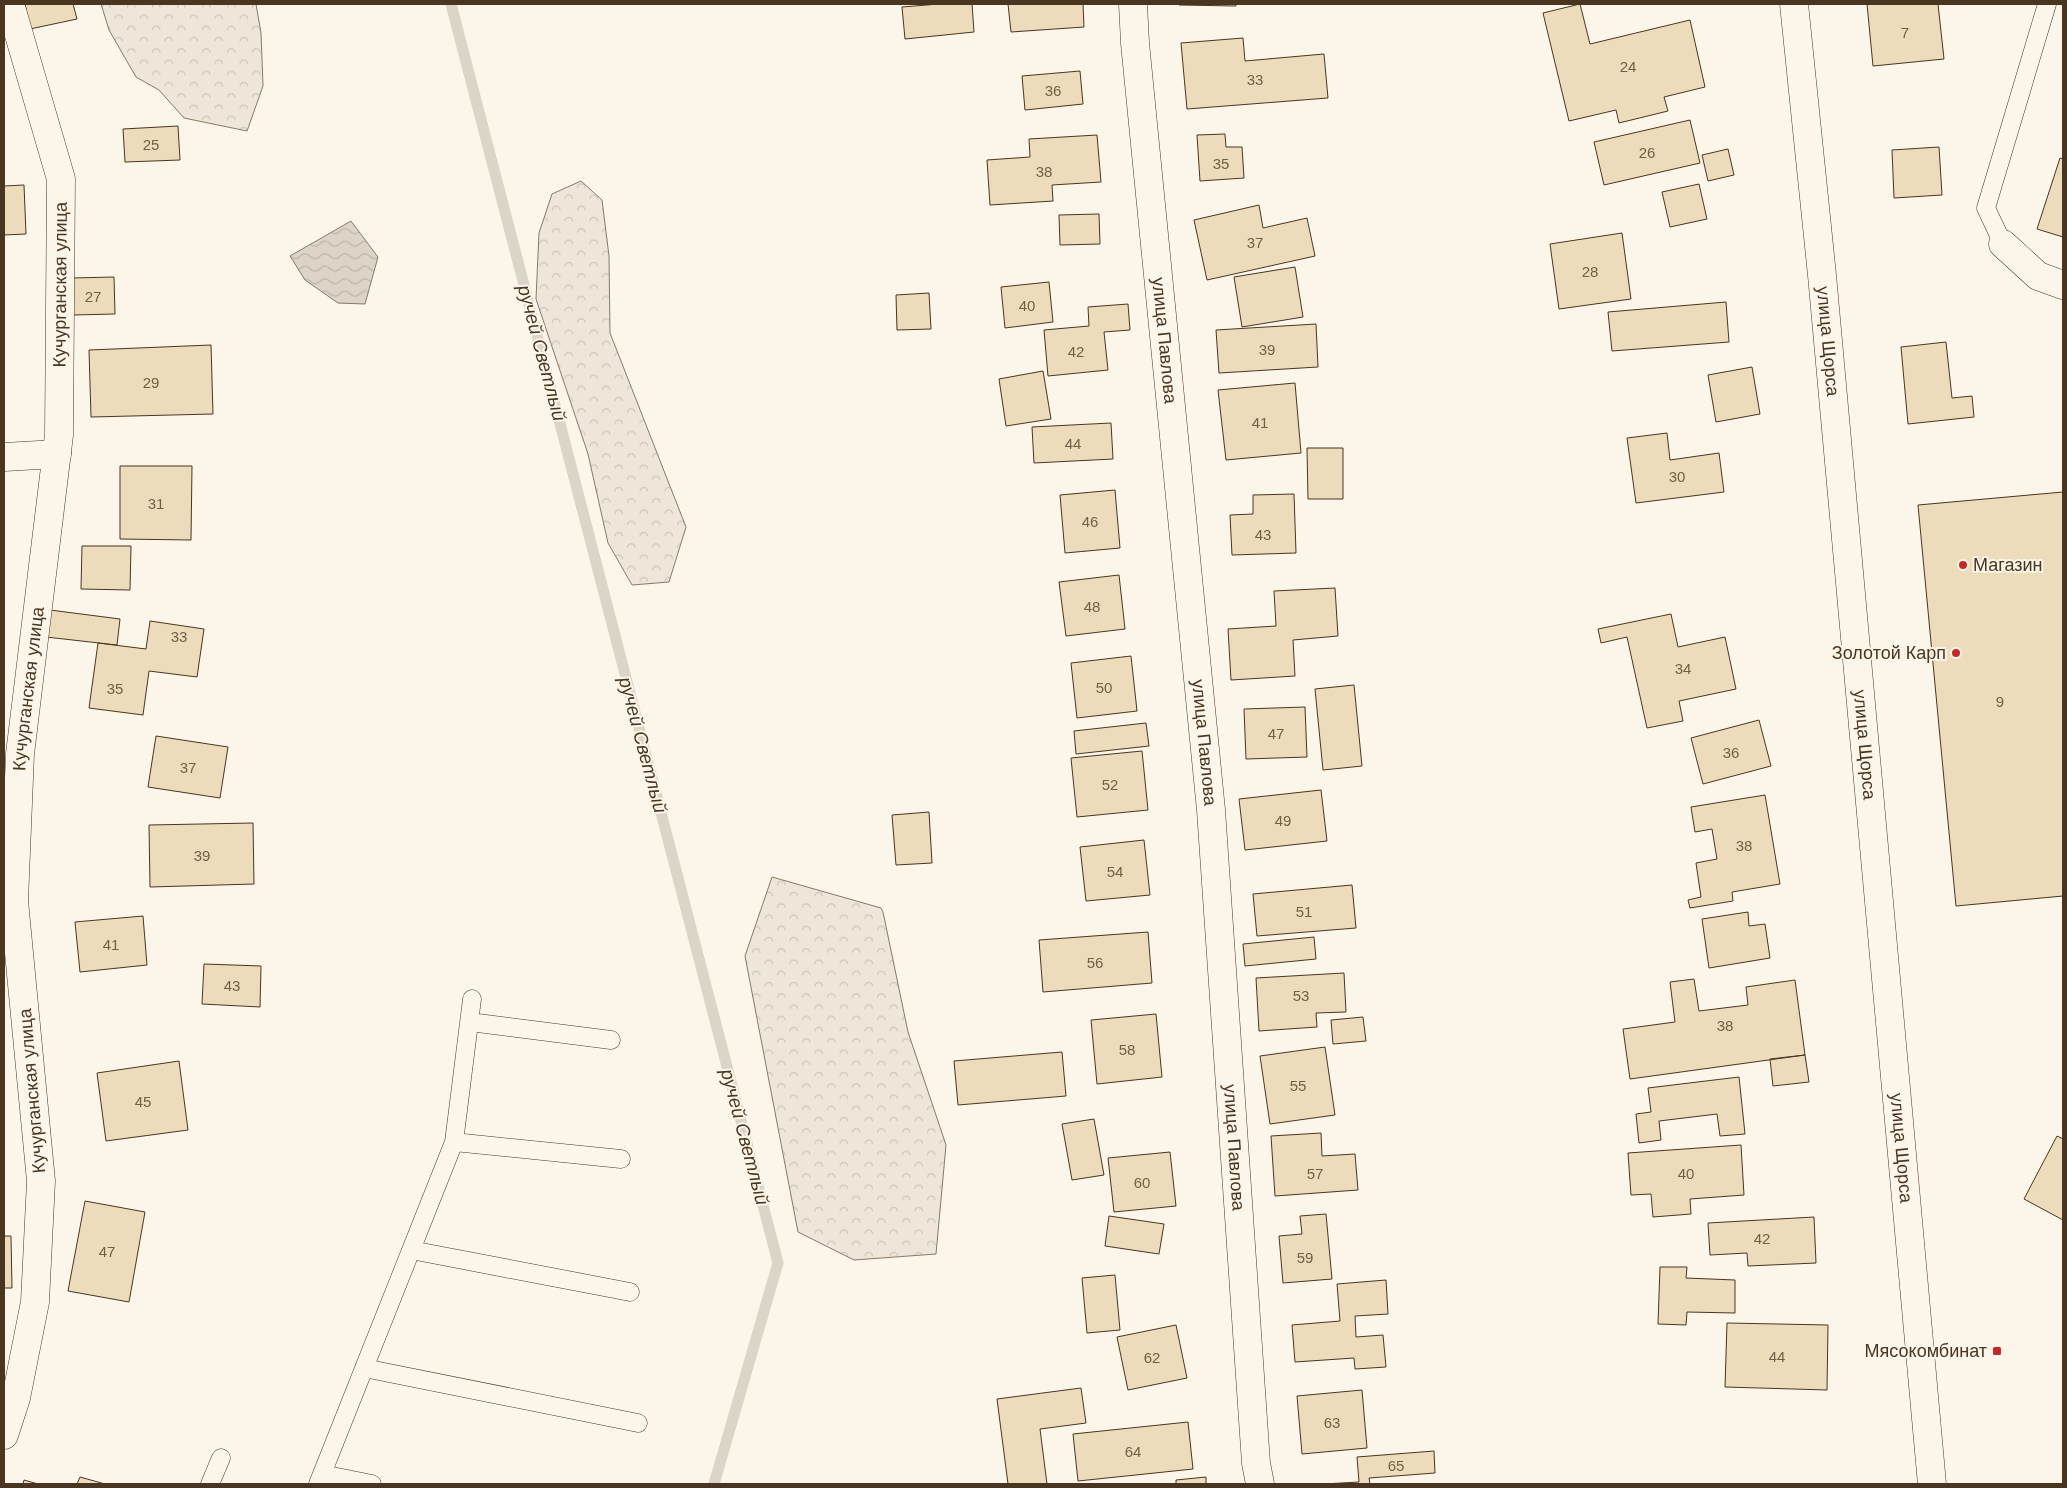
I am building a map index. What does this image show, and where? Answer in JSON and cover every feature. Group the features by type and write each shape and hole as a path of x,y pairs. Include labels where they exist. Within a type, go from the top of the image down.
{"street":[{"name":"Кучурганская улица","path":"4,1435 16,1398 35,1302 41,1181 14,901 20,754 59,435 61,179 10,4"},
{"name":"улица Павлова","path":"1133,4 1136,53 1211,810 1256,1463 1260,1484"},
{"name":"улица Щорса","path":"1794,4 1822,275 1932,1484"},
{"path":"2003,244 2038,276 2063,285"},
{"path":"4,457 57,454"}],"lane":[{"path":"2003,244 1986,208 2047,4"},
{"path":"372,1484 320,1479 454,1142 472,999"},
{"path":"470,1022 611,1040"},
{"path":"454,1142 621,1159"},
{"path":"410,1250 630,1292"},
{"path":"364,1368 638,1423"},
{"path":"210,1484 221,1458"}],"green space":[{"path":"101,4 256,4 261,33 263,86 247,131 184,118 159,90 136,77 109,30"},
{"path":"581,181 602,200 609,256 610,333 686,527 669,582 632,585 608,543 588,454 536,299 539,233 552,194"},
{"path":"772,877 881,908 883,912 908,1032 946,1145 936,1254 854,1260 798,1232 745,956"}],"water":[{"path":"351,221 378,257 365,304 338,303 305,280 290,256"}],"building":[{"path":"25,4 73,4 77,19 30,29"},
{"path":"972,4 974,32 905,39 902,7"},
{"path":"1008,4 1083,4 1084,27 1011,32"},
{"path":"1236,4 1236,6 1179,5"},
{"path":"1580,4 1590,44 1690,20 1705,87 1664,97 1668,111 1619,123 1616,110 1569,121 1543,13"},
{"path":"1867,4 1938,4 1944,59 1873,66"},
{"path":"1243,38 1245,61 1324,54 1328,98 1187,109 1181,43"},
{"path":"1080,71 1083,104 1025,110 1022,76"},
{"path":"1690,120 1700,163 1604,185 1594,142"},
{"path":"178,126 180,160 125,162 123,129"},
{"path":"1225,134 1226,147 1242,147 1244,178 1200,181 1197,135"},
{"path":"1097,135 1101,182 1052,185 1053,201 990,205 987,160 1030,157 1029,139"},
{"path":"1939,147 1942,195 1894,198 1892,150"},
{"path":"1728,149 1734,175 1708,181 1702,155"},
{"path":"2060,158 2063,159 2063,237 2037,229"},
{"path":"1699,184 1707,219 1670,227 1662,192"},
{"path":"24,185 26,234 4,235 4,186"},
{"path":"1259,205 1263,228 1307,218 1315,256 1207,280 1194,220"},
{"path":"1099,214 1100,244 1060,245 1059,215"},
{"path":"1622,233 1631,299 1559,309 1550,244"},
{"path":"1295,267 1303,317 1242,327 1234,277"},
{"path":"114,277 115,314 73,315 72,278"},
{"path":"1049,282 1053,322 1005,328 1001,287"},
{"path":"929,293 931,329 897,330 896,295"},
{"path":"1726,302 1729,342 1612,351 1608,312"},
{"path":"1128,304 1130,330 1104,332 1108,370 1048,376 1044,330 1089,326 1088,307"},
{"path":"1316,324 1318,367 1219,373 1216,330"},
{"path":"1946,342 1952,398 1972,396 1974,417 1908,424 1901,347"},
{"path":"211,345 213,414 91,417 89,350"},
{"path":"1752,367 1760,414 1716,422 1708,375"},
{"path":"1043,371 1051,419 1006,426 999,379"},
{"path":"1295,383 1301,453 1226,460 1218,390"},
{"path":"1111,423 1113,459 1034,463 1032,427"},
{"path":"1667,433 1670,460 1719,453 1724,492 1636,503 1627,438"},
{"path":"1307,448 1343,448 1343,499 1308,499"},
{"path":"120,466 192,466 191,540 120,539"},
{"path":"1115,490 1120,548 1065,553 1060,495"},
{"path":"2063,492 2063,896 1956,906 1918,505"},
{"path":"1294,494 1296,553 1232,555 1230,515 1253,514 1253,495"},
{"path":"82,546 131,546 130,590 81,589"},
{"path":"1119,575 1125,629 1066,636 1059,582"},
{"path":"1335,588 1338,636 1293,640 1295,676 1231,680 1228,629 1276,626 1274,591"},
{"path":"50,610 120,619 117,645 46,637"},
{"path":"1671,614 1678,647 1725,637 1736,689 1679,701 1683,721 1647,728 1627,637 1601,643 1598,629"},
{"path":"150,621 204,629 197,677 149,671 143,715 89,708 98,643 146,649"},
{"path":"1131,656 1137,711 1077,718 1071,663"},
{"path":"1354,685 1362,766 1323,770 1315,689"},
{"path":"1305,707 1307,757 1246,759 1244,709"},
{"path":"1759,720 1771,766 1703,784 1691,738"},
{"path":"1146,723 1149,746 1076,754 1074,731"},
{"path":"156,736 228,747 220,798 148,787"},
{"path":"1142,751 1148,810 1077,817 1071,758"},
{"path":"1321,790 1327,841 1245,850 1239,799"},
{"path":"1765,795 1780,884 1732,892 1733,901 1690,908 1688,900 1701,897 1696,863 1717,859 1712,829 1695,832 1691,807"},
{"path":"929,812 932,863 896,865 892,815"},
{"path":"253,823 254,884 150,887 149,825"},
{"path":"1144,840 1150,895 1086,901 1080,847"},
{"path":"1352,885 1356,928 1257,936 1253,894"},
{"path":"1748,912 1749,926 1765,924 1770,958 1709,968 1702,919"},
{"path":"143,916 147,965 80,972 75,922"},
{"path":"1148,932 1152,983 1043,992 1039,940"},
{"path":"1314,937 1316,959 1245,966 1243,944"},
{"path":"204,964 261,966 260,1007 202,1004"},
{"path":"1344,973 1346,1012 1316,1013 1317,1027 1259,1031 1256,978"},
{"path":"1694,979 1699,1011 1748,1005 1746,987 1795,980 1805,1055 1630,1079 1623,1029 1675,1022 1670,982"},
{"path":"1156,1014 1162,1077 1097,1084 1091,1020"},
{"path":"1363,1017 1366,1041 1333,1044 1331,1020"},
{"path":"1325,1047 1335,1115 1270,1124 1260,1056"},
{"path":"1062,1052 1066,1096 958,1105 954,1061"},
{"path":"1805,1055 1809,1082 1773,1086 1770,1059"},
{"path":"179,1061 188,1130 106,1141 97,1073"},
{"path":"1739,1077 1745,1134 1720,1136 1717,1114 1659,1121 1661,1140 1639,1143 1636,1114 1651,1112 1648,1088"},
{"path":"1094,1119 1104,1175 1072,1180 1062,1124"},
{"path":"1321,1133 1322,1156 1355,1154 1358,1190 1275,1196 1271,1136"},
{"path":"2057,1136 2063,1139 2063,1220 2024,1199"},
{"path":"1741,1145 1744,1195 1690,1199 1691,1214 1653,1217 1651,1194 1631,1195 1628,1153"},
{"path":"1170,1152 1176,1206 1114,1212 1108,1158"},
{"path":"85,1201 145,1212 129,1302 68,1291"},
{"path":"1326,1214 1332,1279 1283,1283 1279,1236 1302,1234 1300,1216"},
{"path":"1109,1216 1164,1224 1159,1254 1105,1246"},
{"path":"1814,1217 1816,1263 1748,1266 1747,1253 1710,1255 1708,1223"},
{"path":"4,1236 11,1236 12,1288 4,1288"},
{"path":"1660,1267 1687,1267 1686,1278 1735,1280 1735,1313 1687,1312 1686,1325 1658,1324"},
{"path":"1115,1275 1120,1330 1087,1333 1082,1278"},
{"path":"1386,1280 1388,1314 1355,1316 1356,1337 1383,1335 1386,1367 1355,1369 1354,1358 1295,1362 1292,1325 1340,1321 1337,1284"},
{"path":"1727,1323 1828,1325 1827,1390 1725,1387"},
{"path":"1176,1325 1187,1378 1128,1390 1117,1337"},
{"path":"1081,1388 1086,1423 1040,1429 1047,1484 1008,1484 997,1399"},
{"path":"1362,1390 1367,1448 1302,1454 1297,1396"},
{"path":"1188,1422 1193,1469 1078,1481 1073,1434"},
{"path":"1434,1451 1435,1473 1369,1478 1370,1484 1324,1484 1359,1482 1357,1457"},
{"path":"80,1477 105,1484 77,1484"},
{"path":"1206,1477 1206,1484 1176,1484 1176,1480"},
{"path":"24,1480 38,1484 23,1484"}],"waterway":[{"name":"ручей Светлый","path":"451,4 778,1263 714,1484"}],"place":[{"name":"Магазин","path":"1963,565"},
{"name":"Золотой Карп","path":"1956,653"},
{"name":"Мясокомбинат","path":"1997,1351"}]}
